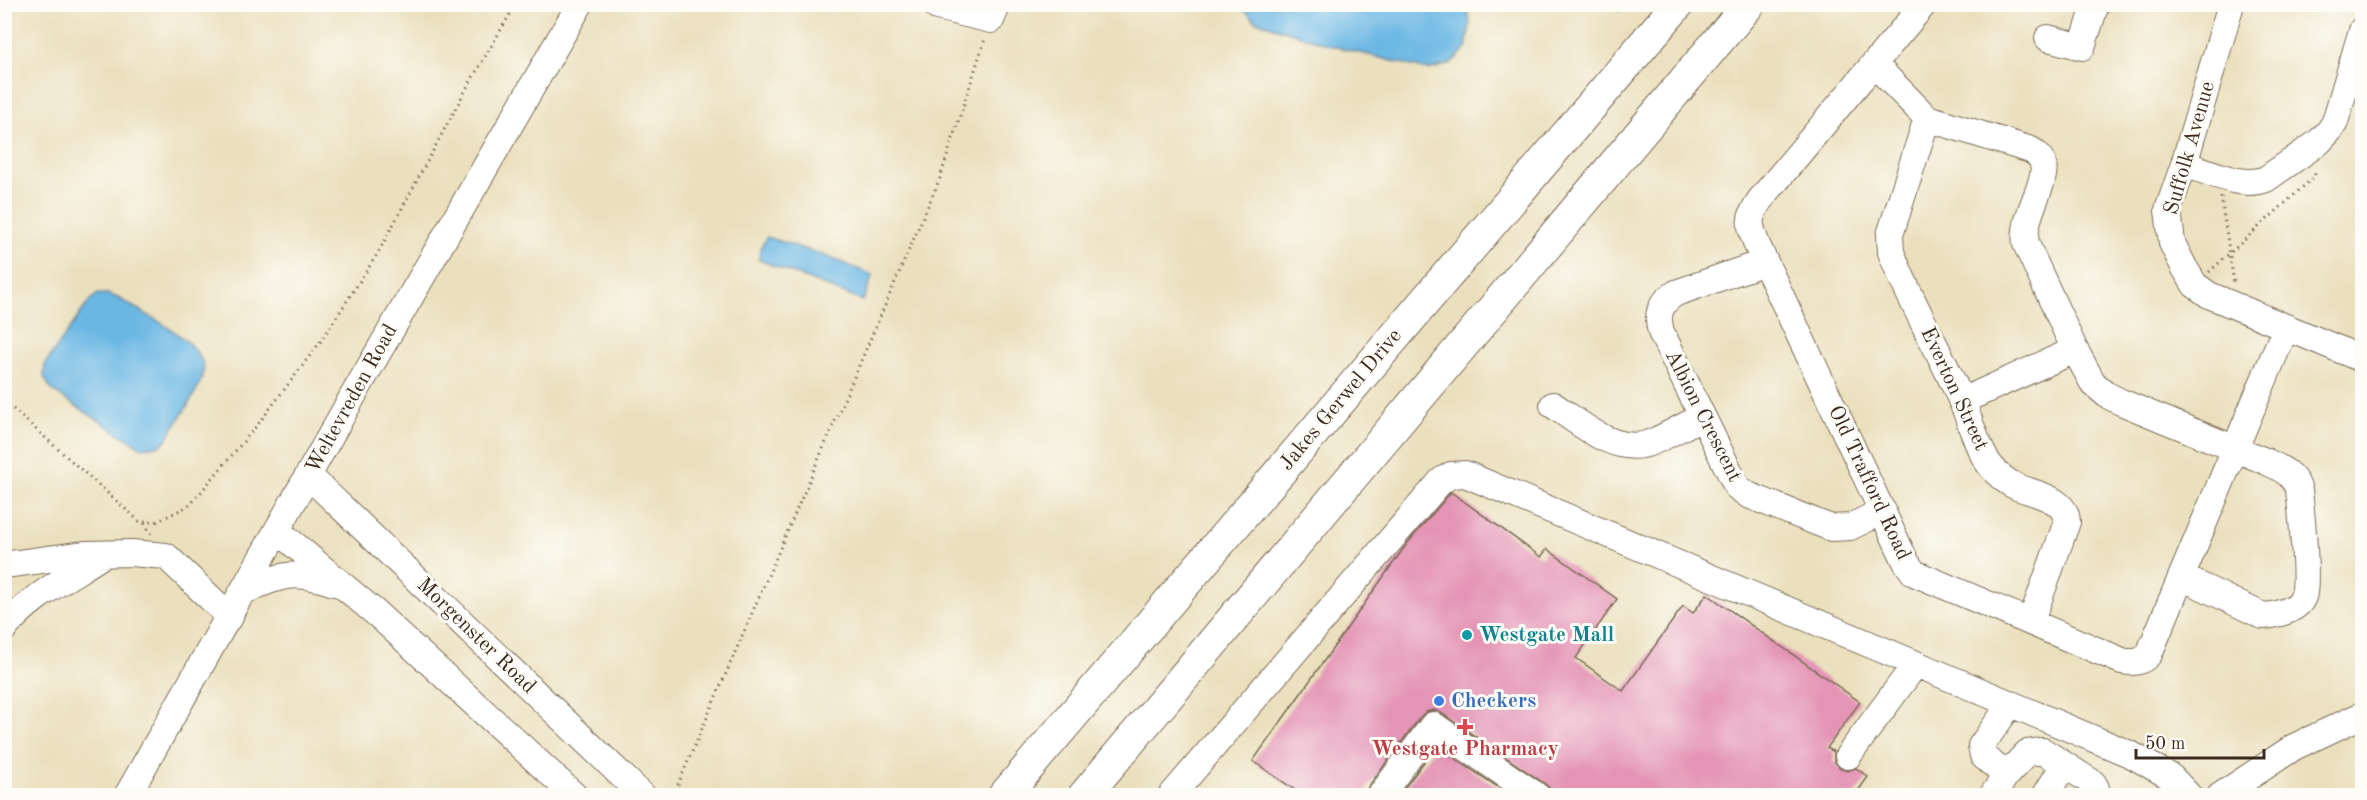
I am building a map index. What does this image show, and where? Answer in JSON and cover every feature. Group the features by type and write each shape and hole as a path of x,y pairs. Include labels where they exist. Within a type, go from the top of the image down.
{"main road":[{"name":"Jakes Gerwel Drive","path":"1004,795 1678,4"},
{"path":"1084,795 1749,4"}],"street":[{"name":"Weltevreden Road","path":"127,795 580,4"},
{"name":"Old Trafford Road","path":"1924,4 1751,212 1750,226 1906,562 1914,573 2122,661 2140,661 2150,654 2286,327"},
{"path":"2048,38 2082,47 2096,4"},
{"name":"Suffolk Avenue","path":"2195,285 2172,243 2167,218 2168,210 2184,164 2231,4"},
{"path":"937,7 995,12"},
{"path":"2184,164 2235,180 2258,182 2319,142 2335,122 2362,30"},
{"path":"1874,64 1927,118 2031,150 2040,157 2044,170 2026,225 2026,244 2075,350 2093,382 2107,395 2287,472 2298,486 2305,578 2303,598 2294,607 2277,615 2263,616 2182,577"},
{"name":"Everton Street","path":"1927,118 1890,235 1890,244 1896,264 1962,400 1983,454 1994,470 2012,485 2055,501 2067,515 2067,522 2031,621"},
{"name":"Albion Crescent","path":"1766,262 1676,293 1661,305 1658,314 1661,332 1737,487 1748,495 1831,528 1850,527 1883,511"},
{"path":"2195,285 2208,295 2362,359"},
{"path":"1962,400 2075,350"},
{"path":"1553,405 1597,434 1628,446 1651,443 1702,417"},
{"path":"1171,795 1441,481 1457,474 1465,474 2132,755 2171,777 2189,795"},
{"name":"Morgenster Road","path":"309,476 643,795"},
{"path":"278,531 343,586 575,795"},
{"path":"4,565 104,554 131,553 166,556 230,617"},
{"path":"4,629 15,615 29,604 104,554"},
{"path":"245,591 272,578 290,574 304,574 343,586"},
{"path":"1848,756 1915,665"},
{"path":"2010,705 1981,748 1999,785 2027,753 2036,750 2043,751 2092,783 2097,795"},
{"path":"2220,795 2294,747 2362,715"},
{"path":"1380,795 1433,726 1537,795"},
{"path":"2045,795 2064,765"}],"path":[{"path":"4,401 139,521 156,522 190,505 259,423 321,341 378,253 465,91 516,4"},
{"path":"1581,4 1616,11 1635,4"},
{"path":"673,795 940,178 995,12"},
{"path":"2195,285 2315,176 2312,159 2319,142"},
{"path":"2222,176 2219,184 2235,292 2233,305"}],"water":[{"path":"1239,5 1467,5 1470,24 1466,49 1450,64 1428,70 1333,46 1256,21"},
{"path":"767,237 820,254 873,275 863,301 759,260 760,248"},
{"path":"98,294 118,298 157,320 185,340 196,351 203,363 203,375 197,390 161,445 142,448 63,398 51,389 44,377 45,364 90,300"}],"building":[{"name":"Westgate Mall","path":"1451,492 1541,557 1547,549 1617,599 1576,658 1623,691 1683,606 1693,613 1707,594 1860,702 1827,748 1834,752 1834,761 1840,768 1847,771 1856,768 1868,777 1855,795 1552,795 1545,784 1434,710 1421,716 1368,787 1365,795 1302,795 1253,761 1406,545"},
{"path":"1436,746 1510,795 1399,795"}],"place":[{"name":"Westgate Mall","path":"1467,635"},
{"name":"Checkers","path":"1439,701"},
{"name":"Westgate Pharmacy","path":"1465,727"}]}
